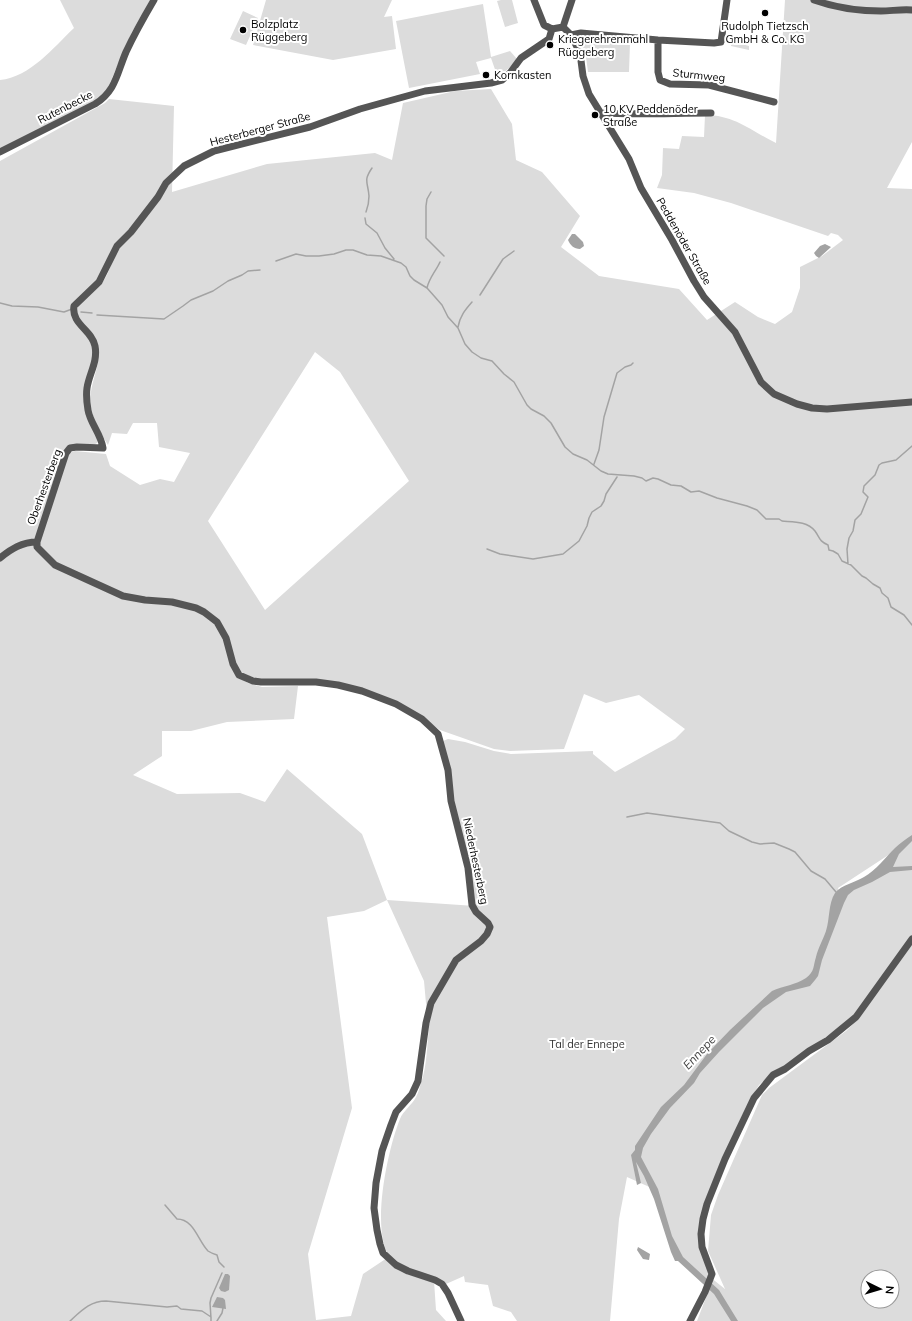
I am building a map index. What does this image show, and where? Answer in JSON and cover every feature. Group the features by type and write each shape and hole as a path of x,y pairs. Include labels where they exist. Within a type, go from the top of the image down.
{"street":[{"name":"Rutenbecke","path":"0,152 95,104 107,96 112,89 126,53 154,0"},
{"path":"534,0 544,25 552,29 563,27 572,0"},
{"path":"572,36 581,33 658,40 714,43 721,42 727,0"},
{"path":"814,0 834,7 853,10 912,10"},
{"name":"Peddenöder Straße","path":"563,27 572,36 580,53 583,76 589,94 629,159 641,188 704,297 735,332 761,382 774,394 797,404 812,408 834,408 912,402"},
{"name":"Hesterberger Straße","path":"103,448 88,411 87,388 95,362 95,346 92,338 77,321 73,312 74,306 99,282 117,246 131,232 166,184 184,166 214,152 310,127 360,109 425,91 491,83 502,80 510,73 521,58 549,39 552,29"},
{"name":"Sturmweg","path":"658,40 658,72 660,80 670,84 709,85 774,102"},
{"path":"601,113 636,115 711,113"},
{"name":"Oberhesterberg","path":"37,542 66,453 70,448 77,447 103,448"},
{"path":"0,558 12,548 29,542 37,542"},
{"name":"Niederhesterberg","path":"37,542 37,547 55,565 123,596 145,600 172,602 196,608 204,612 217,622 226,638 233,664 239,675 253,681 316,682 338,685 362,691 396,704 422,719 438,734 448,770 452,801 468,868 472,905 476,912 488,923 490,927 487,934 481,941 456,960 431,1003 426,1023 418,1081 412,1094 396,1112 391,1125 382,1152 376,1183 374,1208 377,1230 383,1253 396,1265 442,1284 448,1293 461,1321"},
{"path":"690,1321 710,1280 711,1271 702,1247 701,1234 707,1204 725,1159 754,1098 773,1075 785,1069 809,1051 828,1040 856,1017 912,940"}],"green space":[{"path":"60,0 150,0 132,32 106,92 101,98 0,151 0,80 11,78 31,68 74,28"},
{"path":"266,0 392,0 384,17 392,16 396,49 333,60 253,45"},
{"path":"512,0 518,23 505,27 497,1"},
{"name":"Tal der Ennepe","path":"785,0 912,0 912,142 887,188 912,189 912,936 856,1014 810,1048 786,1070 779,1068 759,1085 746,1107 727,1148 705,1206 699,1238 710,1277 725,1289 708,1251 711,1215 718,1195 762,1095 769,1088 846,1031 858,1019 912,943 912,1321 697,1321 710,1287 676,1255 654,1189 627,1177 619,1219 610,1321 517,1321 511,1312 493,1306 488,1285 465,1282 464,1276 446,1284 404,1269 393,1261 386,1249 382,1233 381,1213 386,1170 395,1132 401,1116 417,1095 424,1074 429,1028 424,981 387,900 364,911 327,917 352,1108 308,1254 316,1320 351,1316 363,1274 387,1258 403,1270 434,1281 436,1310 446,1321 0,1321 0,161 105,103 109,99 174,106 172,192 267,164 375,153 392,160 403,103 455,91 491,89 512,124 516,160 542,172 580,216 561,247 599,276 679,289 707,320 735,302 758,317 775,324 792,312 800,288 800,267 822,256 843,240 838,235 831,233 828,236 731,203 694,193 657,188 662,175 663,148 679,149 682,136 704,137 705,115 725,118 742,124 776,143","holes":["141,222 119,247 102,283 78,306 77,316 93,335 98,353 97,367 91,393 91,409 98,427 108,445 112,433 127,434 133,423 157,423 159,447 190,453 174,482 160,479 140,485 110,466 106,454 75,451 67,454 39,541 40,548 56,564 123,595 145,599 171,601 196,607 205,611 218,621 227,638 234,663 241,673 261,680 318,680 338,682 362,689 396,703 423,718 440,730 494,749 510,751 564,749 584,694 606,703 639,695 685,729 675,739 615,772 593,754 593,751 511,754 494,751 465,742 448,739 443,741 450,769 453,802 470,867 475,906 387,900 362,834 287,769 265,802 240,793 177,794 133,775 162,756 162,731 191,731 227,722 294,719 298,686 262,687 248,683 238,677 231,665 225,640 216,622 203,612 171,603 145,601 123,597 54,566 38,551 34,550 64,451 68,447 76,445 93,445 97,443 98,437 86,412 85,387 94,357 90,337 76,323 73,313 74,303 99,281 114,248 124,234","315,352 340,372 409,481 265,610 208,521","893,852 860,885 840,894 838,888"]},
{"path":"483,4 491,57 510,51 517,59 498,78 491,58 476,62 480,74 409,88 396,21"},
{"name":"Bolzplatz Rüggeberg","path":"243,11 258,18 246,45 230,39"},
{"path":"584,40 630,43 629,72 588,72 586,57 582,45"},
{"path":"731,41 749,46 749,50 731,46"}],"shaded area":[{"path":"572,234 575,234 583,242 584,246 580,249 574,247 569,242 568,240"},
{"path":"825,244 831,247 819,258 814,253 820,246"},
{"path":"912,835 912,841 899,854 893,867 912,866 912,870 890,872 854,890 848,895 822,960 818,976 815,980 810,986 786,992 763,1008 719,1052 700,1073 694,1083 670,1108 651,1134 643,1148 641,1157 658,1189 672,1236 683,1257 719,1290 738,1321 731,1321 714,1294 678,1261 675,1261 654,1199 636,1162 641,1183 637,1185 631,1155 635,1150 635,1146 661,1107 684,1085 707,1054 730,1030 772,991 798,982 806,978 811,973 826,931 831,902 835,893 841,888 861,879 868,874 897,846"},
{"path":"638,1247 650,1254 649,1260 643,1259 637,1250"},
{"path":"225,1274 230,1276 229,1290 225,1292 221,1291 219,1288"},
{"path":"217,1297 225,1300 226,1309 212,1307"}],"waterway":[{"path":"366,212 369,198 367,179 372,168"},
{"path":"431,192 427,199 426,206 426,238 444,256"},
{"path":"365,218 366,224 377,233 385,248 394,259"},
{"path":"276,261 296,254 319,256 334,254 346,250 353,250 367,255 381,256 401,263 406,267 410,276 427,288 442,305 448,317 458,328 465,344 472,352 481,358 492,361 514,382 527,405 544,416 551,423 565,447 573,454 587,460 601,471 608,474 634,476 642,478 646,481 653,478 658,479 671,485 681,486 691,492 699,491 717,498 747,506 757,510 766,519 779,519 782,521 808,525 815,531 821,541 828,545 829,550 838,554 842,561 851,565 862,576 880,588 882,593 888,598 891,607 904,615 912,625"},
{"path":"480,295 503,259 514,251"},
{"path":"427,288 429,281 440,262"},
{"path":"97,315 164,319 191,300 213,291 228,281 248,271 260,270"},
{"path":"458,327 463,313 472,302"},
{"path":"0,303 12,306 38,307 64,312 72,309"},
{"path":"81,312 92,313"},
{"path":"594,464 599,450 604,417 617,373 633,363"},
{"path":"848,564 847,549 849,538 853,531 855,520 861,514 868,497 863,492 864,486 875,475 879,465 896,460 912,446"},
{"path":"487,549 500,554 533,559 563,554 579,541 592,512 601,506 606,494 617,477"},
{"path":"627,817 647,813 720,823 729,831 752,842 760,844 774,843 795,852 811,871 825,879 836,892"},
{"path":"165,1205 177,1219 183,1220 192,1226 204,1247 211,1253 217,1255 219,1262 224,1267"},
{"path":"211,1318 211,1298 222,1273"},
{"path":"70,1321 82,1310 100,1301 167,1307 177,1306 181,1309 202,1311 211,1317 211,1321"},
{"path":"217,1321 223,1308"}],"place":[{"name":"Rudolph Tietzsch GmbH & Co. KG","path":"765,13"},
{"name":"Bolzplatz Rüggeberg","path":"243,30"},
{"name":"Kriegerehrenmahl Rüggeberg","path":"550,45"},
{"name":"Kornkasten","path":"486,75"},
{"name":"10 KV Peddenöder Straße","path":"595,115"}],"water label":[{"name":"Ennepe","path":"699,1052"}]}
